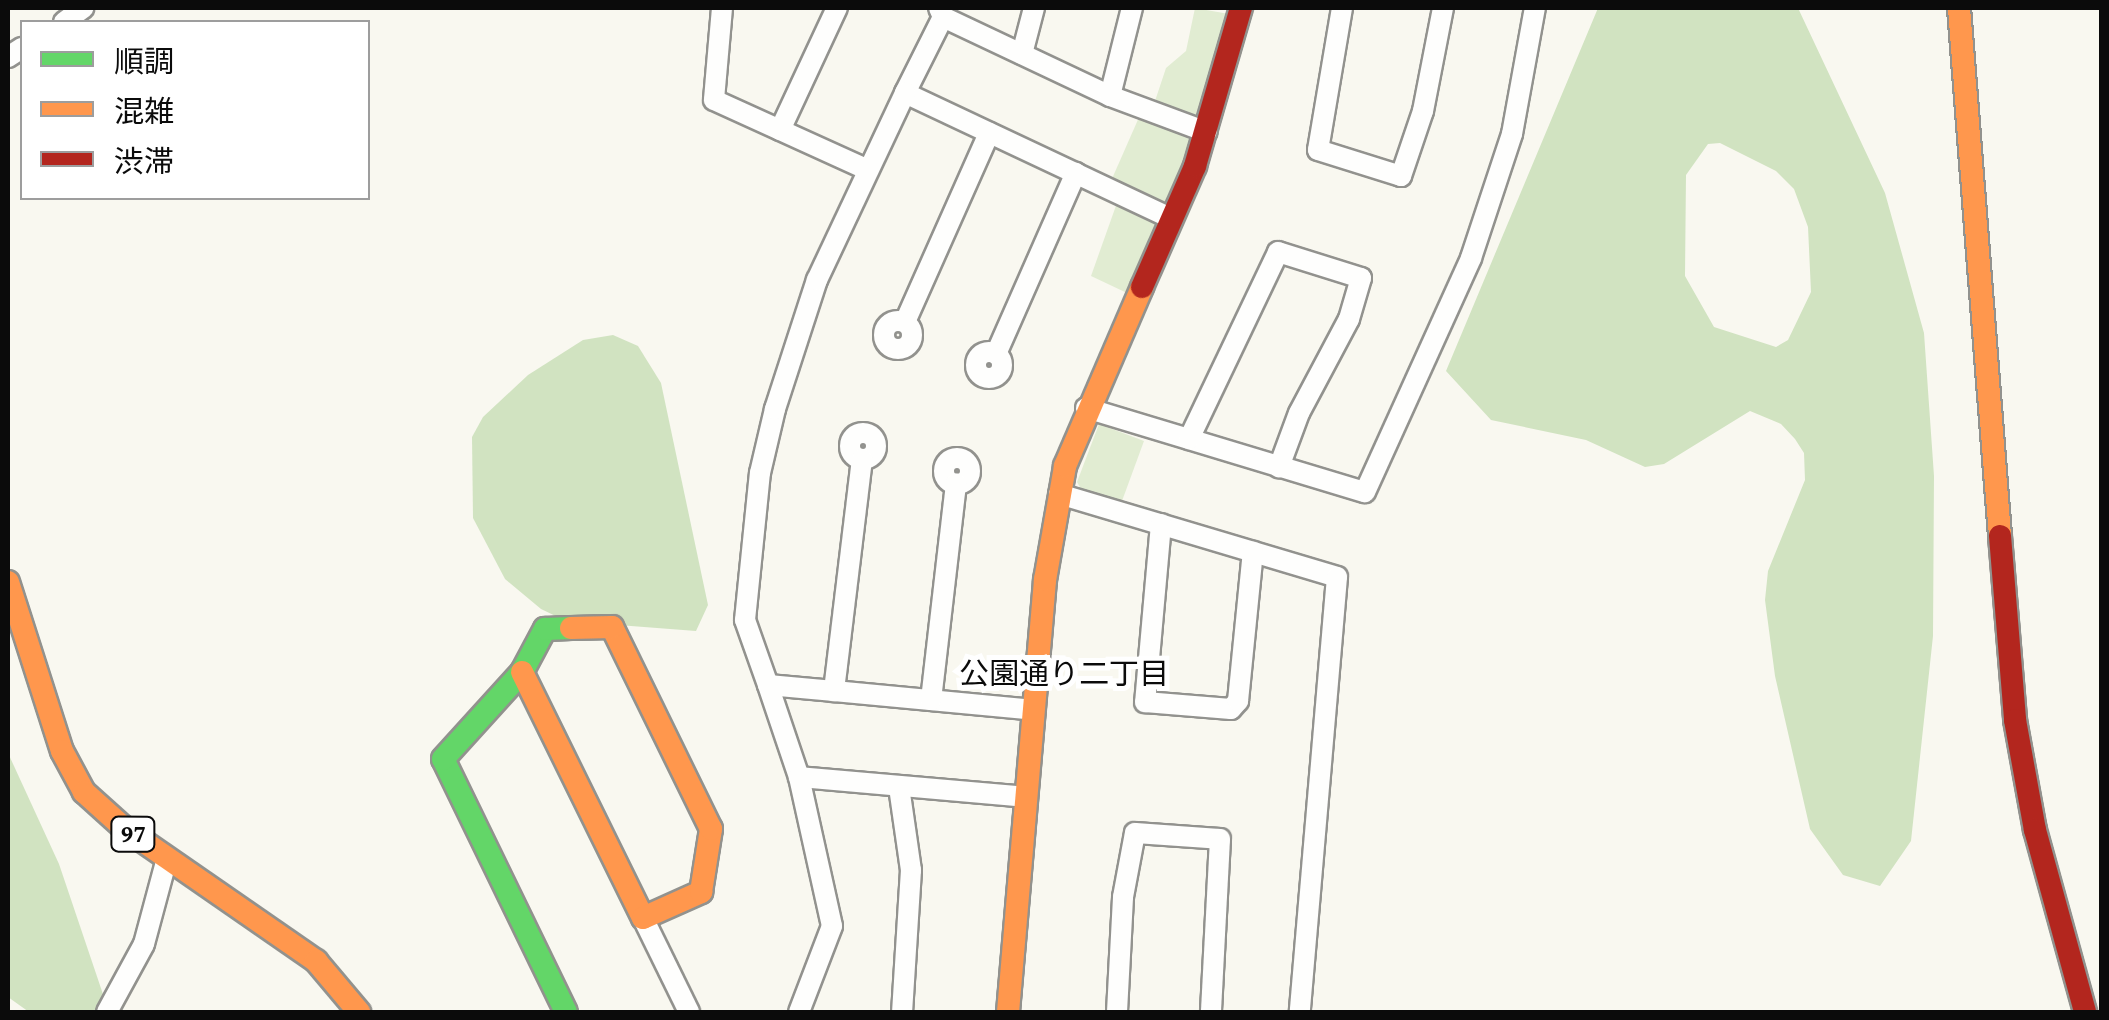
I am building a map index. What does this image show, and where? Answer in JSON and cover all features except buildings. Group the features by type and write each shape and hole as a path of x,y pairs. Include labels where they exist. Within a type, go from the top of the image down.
{"street":[{"path":"722,8 714,100 868,170"},
{"path":"780,130 838,8"},
{"path":"1022,54 1034,8"},
{"path":"1110,96 1132,8"},
{"path":"1008,1012 1034,710 1059,494 1086,408 1207,132 1240,8"},
{"path":"1342,8 1318,150 1401,176 1422,111 1443,8"},
{"path":"1086,408 1365,492 1471,258 1512,134 1535,8"},
{"path":"1959,8 2015,720 2036,830 2085,1012"},
{"path":"799,1012 832,926 799,777 745,620 760,473 787,363 868,170 941,12 1110,96 1207,132"},
{"path":"905,94 1172,218"},
{"path":"905,322 989,132"},
{"path":"996,354 1076,173"},
{"path":"1189,439 1278,252 1361,278 1356,304 1279,467"},
{"path":"834,692 862,459"},
{"path":"931,700 956,484"},
{"path":"1059,494 1337,577 1300,1012"},
{"path":"1161,524 1145,702 1230,709 1238,701 1253,552"},
{"name":"97","path":"8,582 72,774 97,806 316,961 359,1012"},
{"path":"566,1012 443,760 522,672 545,629 612,627 711,829 700,892 643,918"},
{"path":"522,672 689,1012"},
{"path":"768,685 1034,710"},
{"path":"799,777 1026,798"},
{"path":"899,787 911,870 902,1012"},
{"path":"1116,1012 1123,897 1135,833 1220,839 1211,1012"},
{"path":"106,1012 144,944 167,858"}],"green space":[{"path":"1195,8 1229,14 1201,115 1193,117 1154,104 1166,68 1186,51"},
{"path":"1598,8 1798,8 1885,193 1924,333 1934,476 1933,636 1911,841 1880,886 1843,875 1810,829 1775,676 1765,600 1768,571 1805,480 1804,453 1795,439 1781,424 1750,411 1664,464 1645,467 1586,440 1491,420 1446,371","holes":["1720,143 1776,171 1794,189 1808,227 1811,292 1788,340 1776,347 1714,327 1685,276 1686,175 1708,144"]},
{"path":"1140,115 1190,132 1195,141 1170,200 1160,204 1111,181"},
{"path":"1118,200 1155,219 1157,227 1127,293 1091,276"},
{"path":"613,335 638,346 661,383 708,605 696,631 566,621 541,609 505,579 473,518 472,437 483,417 528,375 583,340"},
{"path":"1099,424 1144,441 1122,501 1081,489 1077,482"},
{"path":"8,753 59,864 109,1012 29,1012 8,997"}],"traffic: fast":[{"path":"566,1012 443,759 522,672 545,629 571,628"}],"traffic: slow":[{"path":"1959,8 2000,536"},
{"path":"1008,1012 1045,580 1065,466 1142,287"},
{"path":"8,582 62,751 84,792 124,828 316,961 359,1012"},
{"path":"522,672 643,918 701,892 711,829 612,627 571,628"}],"traffic: jam":[{"path":"1142,287 1195,166 1241,8"},
{"path":"2000,536 2015,720 2035,830 2085,1012"}],"district":[{"name":"公園通り二丁目","path":"1064,674"}]}
